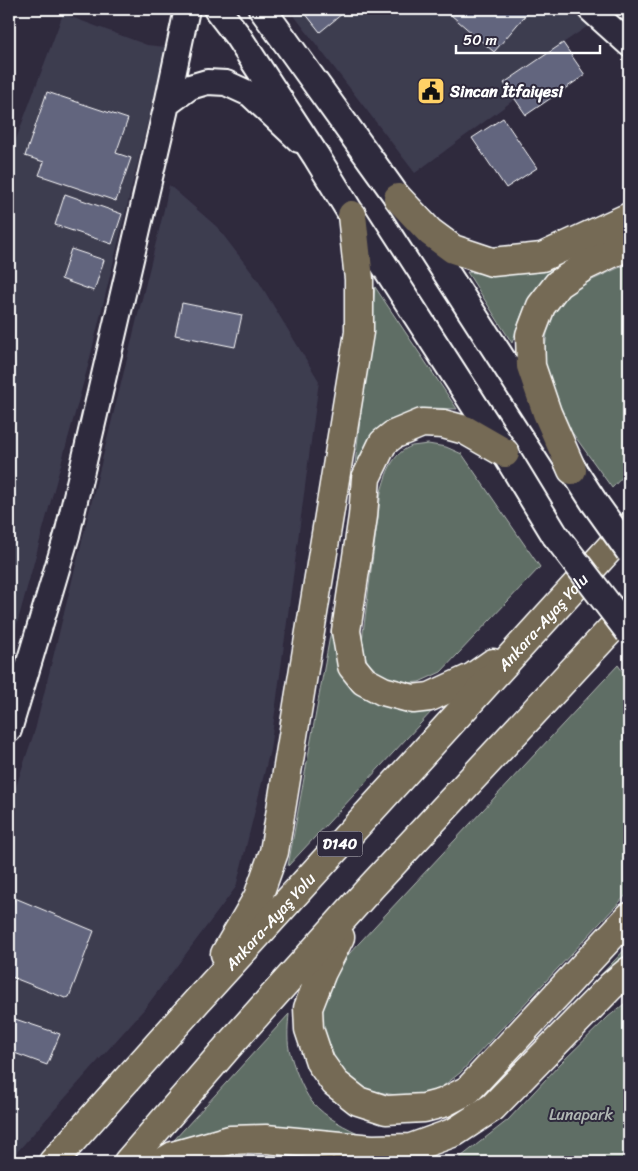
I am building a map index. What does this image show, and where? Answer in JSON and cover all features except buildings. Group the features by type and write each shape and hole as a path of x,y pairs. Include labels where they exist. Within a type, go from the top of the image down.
{"highway":[{"path":"398,198 430,232 453,248 492,262 542,257 629,217"},
{"path":"198,1000 258,898 274,852 359,332 359,279 352,214"},
{"path":"572,470 547,413 531,366 530,335 541,306 558,284 585,266 629,245"},
{"path":"506,453 465,430 443,424 422,423 393,435 383,444 366,478 363,516 346,631 352,666 364,681 383,691 413,699 430,696 473,677 529,637"},
{"name":"Ankara-Ayaş Yolu","path":"52,1162 629,527"},
{"path":"128,1162 232,1042 372,886 629,610"},
{"path":"372,886 338,941 322,972 308,1008 309,1029 320,1062 334,1082 358,1102 386,1110 424,1108 443,1104 468,1090 629,917"},
{"path":"163,1162 173,1156 230,1140 266,1139 372,1149 411,1148 455,1132 493,1107 610,986 629,971"}],"main road":[{"path":"217,9 238,35 316,156 506,453 555,535 629,632"},
{"path":"262,9 398,198 572,470 629,552"}],"street":[{"path":"9,730 67,535 188,9"},
{"path":"590,9 629,44"},
{"path":"167,104 190,87 207,82 226,83 250,94 316,156"}],"shaded area":[{"name":"Sincan İtfaiyesi","path":"289,9 578,9 594,22 504,83 515,99 415,173"},
{"path":"63,14 147,45 166,47 88,366 9,653 9,158"},
{"path":"169,185 217,227 259,282 319,381 270,750 236,887 146,1007 9,1161 9,807 35,730"}],"green space":[{"path":"564,261 546,277 531,295 522,313 512,343 467,272 488,274 531,273"},
{"path":"629,263 629,470 612,488 548,399 544,357 547,333 556,309 573,289"},
{"path":"375,287 457,409 433,408 414,411 398,419 354,473"},
{"path":"428,444 446,447 462,454 540,567 441,672 419,682 407,683 391,680 367,662 362,641 381,492 385,478 395,459 405,449"},
{"path":"338,592 336,623 382,705 408,710 433,710 288,866"},
{"path":"618,665 629,680 629,892 460,1073 434,1093 410,1097 389,1094 369,1090 353,1081 340,1070 331,1058 320,1026 324,1003 333,979 347,956"},
{"path":"629,945 629,955 599,977"},
{"name":"Lunapark","path":"629,1000 629,1162 450,1162 457,1160 508,1120 559,1065 608,1017"},
{"path":"289,1014 289,1049 298,1077 308,1097 330,1118 365,1136 164,1151"}],"place":[{"name":"Sincan İtfaiyesi","path":"431,91"}]}
